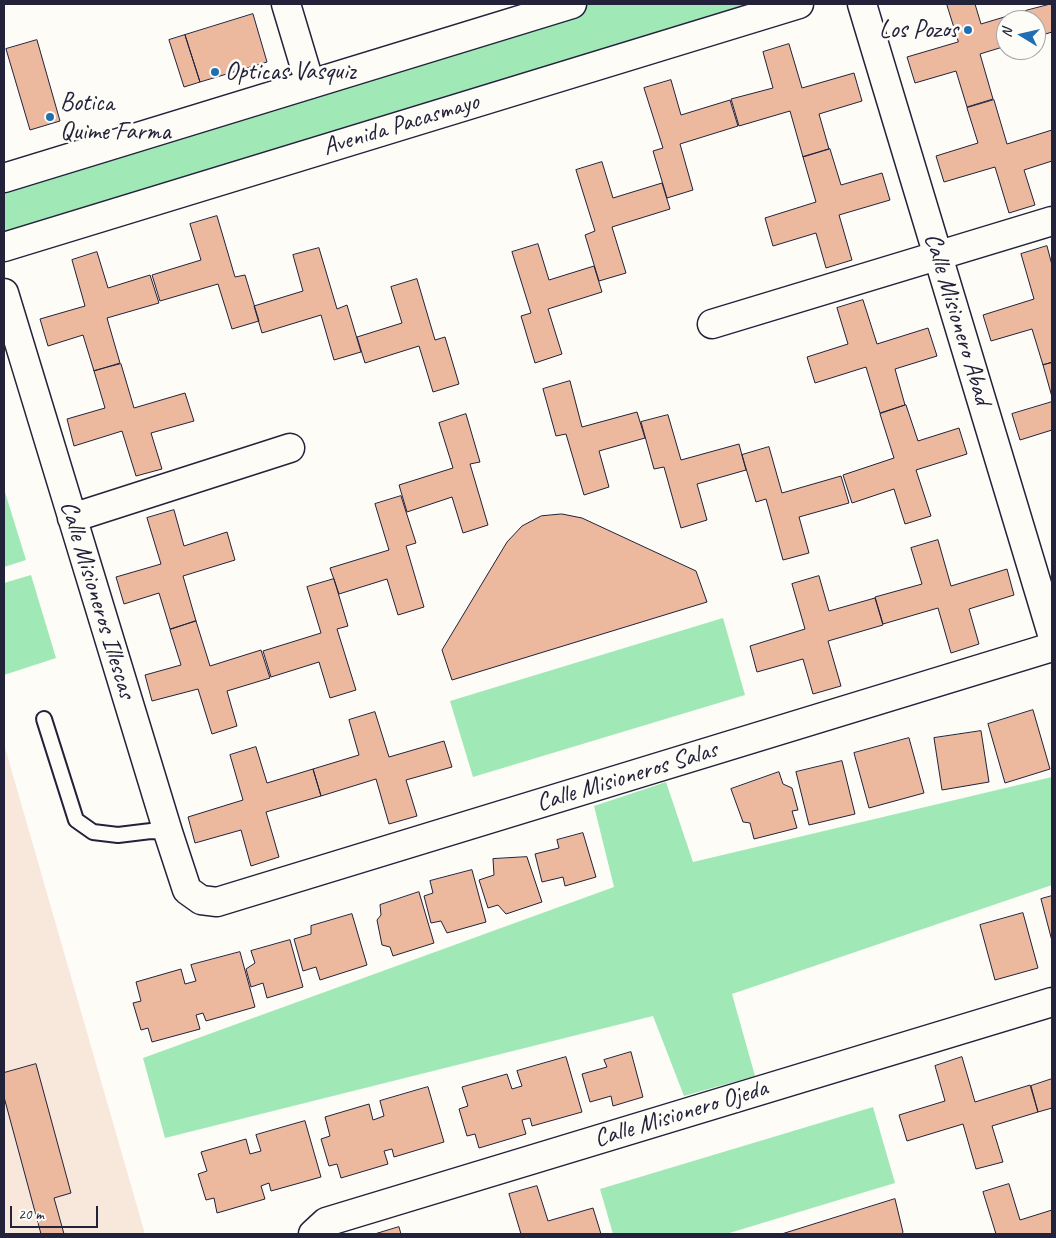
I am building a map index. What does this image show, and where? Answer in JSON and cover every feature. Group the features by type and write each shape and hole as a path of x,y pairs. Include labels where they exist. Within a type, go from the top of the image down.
{"street":[{"path":"286,4 310,84"},
{"path":"4,178 572,4"},
{"name":"Avenida Pacasmayo","path":"4,247 799,4"},
{"name":"Calle Misionero Abad","path":"862,4 1052,634"},
{"path":"712,324 1052,221"},
{"name":"Calle Misioneros Illescas","path":"4,293 168,832 188,890 201,900"},
{"path":"72,518 290,448"},
{"name":"Calle Misioneros Salas","path":"201,900 218,902 1052,647"},
{"name":"Calle Misionero Ojeda","path":"313,1234 326,1222 1052,1002"}],"lane":[{"path":"44,718 76,820 93,832 118,835 151,831 168,832"}],"shaded area":[{"path":"4,744 145,1234 4,1234"}],"green space":[{"path":"573,4 801,4 4,246 4,178"},
{"path":"4,489 26,560 4,567"},
{"path":"31,575 56,658 4,675 4,583"},
{"path":"723,618 745,695 473,777 450,701"},
{"path":"1052,777 1052,885 732,994 755,1076 684,1096 653,1016 165,1138 143,1058 614,887 594,806 666,782 693,862"},
{"path":"873,1107 895,1183 726,1234 613,1234 600,1189"}],"building":[{"path":"947,4 975,4 981,24 996,19 996,49 980,54 993,99 967,107 956,71 915,83 907,57 958,42"},
{"path":"1052,4 1052,32 1046,34 1046,10 1029,10"},
{"path":"253,14 267,62 200,82 185,35"},
{"path":"185,35 200,82 184,87 169,40"},
{"path":"37,40 60,121 30,130 6,49"},
{"path":"789,44 802,88 854,73 862,101 819,114 829,149 803,157 790,111 739,126 731,99 773,88 763,52"},
{"path":"671,80 681,115 730,100 738,126 680,144 693,190 667,198 653,151 663,148 644,88"},
{"path":"994,100 1007,144 1052,130 1052,161 1024,170 1035,205 1009,213 995,167 944,182 936,156 978,143 967,108"},
{"path":"830,149 841,185 882,173 890,200 839,215 852,260 826,268 816,233 773,246 765,218 816,202 803,157"},
{"path":"602,162 613,198 662,183 670,209 612,227 626,273 599,281 585,235 595,231 576,170"},
{"path":"217,216 235,277 245,275 259,321 232,329 218,284 160,301 152,275 201,260 190,224"},
{"path":"538,244 549,280 594,266 602,292 548,309 562,354 535,363 521,316 531,313 512,252"},
{"path":"1047,246 1052,265 1052,362 1043,365 1032,329 991,341 983,315 1034,299 1021,254"},
{"path":"319,248 337,309 347,305 361,352 334,360 321,315 262,333 254,306 303,291 293,255"},
{"path":"97,252 108,288 150,275 159,303 107,318 120,363 94,371 83,335 48,346 40,319 85,306 72,260"},
{"path":"417,279 435,340 445,337 459,384 433,392 419,346 365,363 357,337 402,323 391,287"},
{"path":"863,300 877,344 928,328 937,356 895,369 905,405 880,413 866,367 815,383 807,357 848,344 837,308"},
{"path":"1052,363 1052,397 1043,365"},
{"path":"121,364 134,408 185,393 194,421 151,433 162,469 136,476 122,431 74,446 67,419 105,408 94,371"},
{"path":"570,381 582,427 637,412 645,438 599,451 609,487 584,495 566,434 556,436 543,389"},
{"path":"1052,402 1052,430 1020,440 1012,414"},
{"path":"906,405 918,441 959,428 967,454 916,470 931,516 905,524 894,489 852,503 843,475 894,458 880,414"},
{"path":"466,414 480,462 470,464 488,525 463,533 452,497 407,512 399,485 453,468 439,423"},
{"path":"668,415 681,460 739,444 746,470 697,484 707,520 681,528 664,467 654,469 641,422"},
{"path":"769,447 782,493 841,476 849,503 799,517 809,553 783,560 766,499 756,502 742,455"},
{"path":"401,496 416,543 406,546 424,607 398,615 387,579 339,594 330,568 389,550 375,504"},
{"path":"174,510 184,546 227,532 235,560 183,576 196,621 170,629 159,593 124,604 116,577 161,564 147,518"},
{"path":"562,514 582,518 696,571 707,602 452,680 442,650 507,542 522,526 541,516"},
{"path":"938,540 951,586 1007,569 1014,595 969,609 979,644 951,653 938,608 883,624 875,597 922,584 911,548"},
{"path":"819,576 829,611 875,598 883,625 828,641 841,686 813,694 803,659 757,672 750,646 805,629 792,584"},
{"path":"334,579 348,626 337,629 356,690 330,698 319,662 271,677 263,651 321,633 307,587"},
{"path":"196,621 210,666 261,650 270,678 227,691 237,726 212,734 198,689 152,701 145,675 181,665 170,630"},
{"path":"1033,710 1050,769 1005,783 988,724"},
{"path":"375,712 389,757 444,741 452,767 406,780 417,816 389,824 376,779 321,796 313,769 359,755 349,720"},
{"path":"981,731 989,782 942,790 934,738"},
{"path":"909,738 924,793 869,808 854,753"},
{"path":"256,747 267,783 313,769 321,796 266,812 279,857 251,866 241,830 195,843 188,817 243,800 230,755"},
{"path":"842,761 855,814 809,825 796,772"},
{"path":"779,772 783,784 792,788 798,810 792,811 797,828 754,839 750,823 743,822 731,789"},
{"path":"583,833 596,877 565,886 563,877 542,882 535,854 559,848 557,840"},
{"path":"527,857 542,902 506,914 498,905 488,908 479,880 494,875 493,859"},
{"path":"472,870 486,922 447,933 441,921 431,923 424,896 433,893 430,881"},
{"path":"419,892 434,943 393,956 390,947 382,945 377,920 381,915 380,905"},
{"path":"1052,896 1052,941 1041,899"},
{"path":"1023,913 1038,968 995,980 980,925"},
{"path":"352,914 367,965 320,980 316,967 303,971 294,939 311,934 311,926"},
{"path":"290,940 303,987 267,998 263,983 251,987 246,969 255,963 251,951"},
{"path":"240,952 255,1007 206,1021 203,1013 196,1015 200,1029 152,1042 148,1028 141,1030 133,1003 141,1001 136,982 181,969 185,984 196,981 191,965"},
{"path":"631,1052 643,1097 613,1106 611,1096 590,1102 582,1074 607,1067 604,1060"},
{"path":"566,1057 582,1112 532,1126 530,1118 522,1120 526,1134 479,1148 475,1134 467,1136 459,1109 468,1106 462,1087 507,1074 512,1089 522,1086 517,1071"},
{"path":"962,1057 975,1102 1030,1085 1038,1112 992,1126 1003,1162 976,1169 963,1124 907,1141 899,1115 945,1101 935,1066"},
{"path":"36,1064 71,1193 54,1198 64,1234 41,1234 4,1097 4,1073"},
{"path":"1052,1079 1052,1108 1038,1112 1031,1086"},
{"path":"428,1087 444,1142 394,1157 392,1149 384,1151 388,1164 341,1178 337,1164 329,1166 321,1139 330,1136 325,1117 369,1104 373,1120 384,1116 380,1101"},
{"path":"305,1121 321,1177 271,1191 269,1183 261,1186 265,1199 217,1213 214,1198 206,1200 198,1174 207,1171 201,1152 246,1139 250,1154 261,1151 256,1135"},
{"path":"1009,1184 1020,1220 1052,1210 1052,1234 996,1234 983,1192"},
{"path":"537,1186 548,1221 593,1208 601,1234 521,1234 509,1194"},
{"path":"895,1199 902,1234 782,1234"},
{"path":"399,1227 401,1234 375,1234"}],"place":[{"name":"Los Pozos","path":"968,30"},
{"name":"Opticas Vasquiz","path":"215,72"},
{"name":"Botica Quime Farma","path":"50,117"}]}
